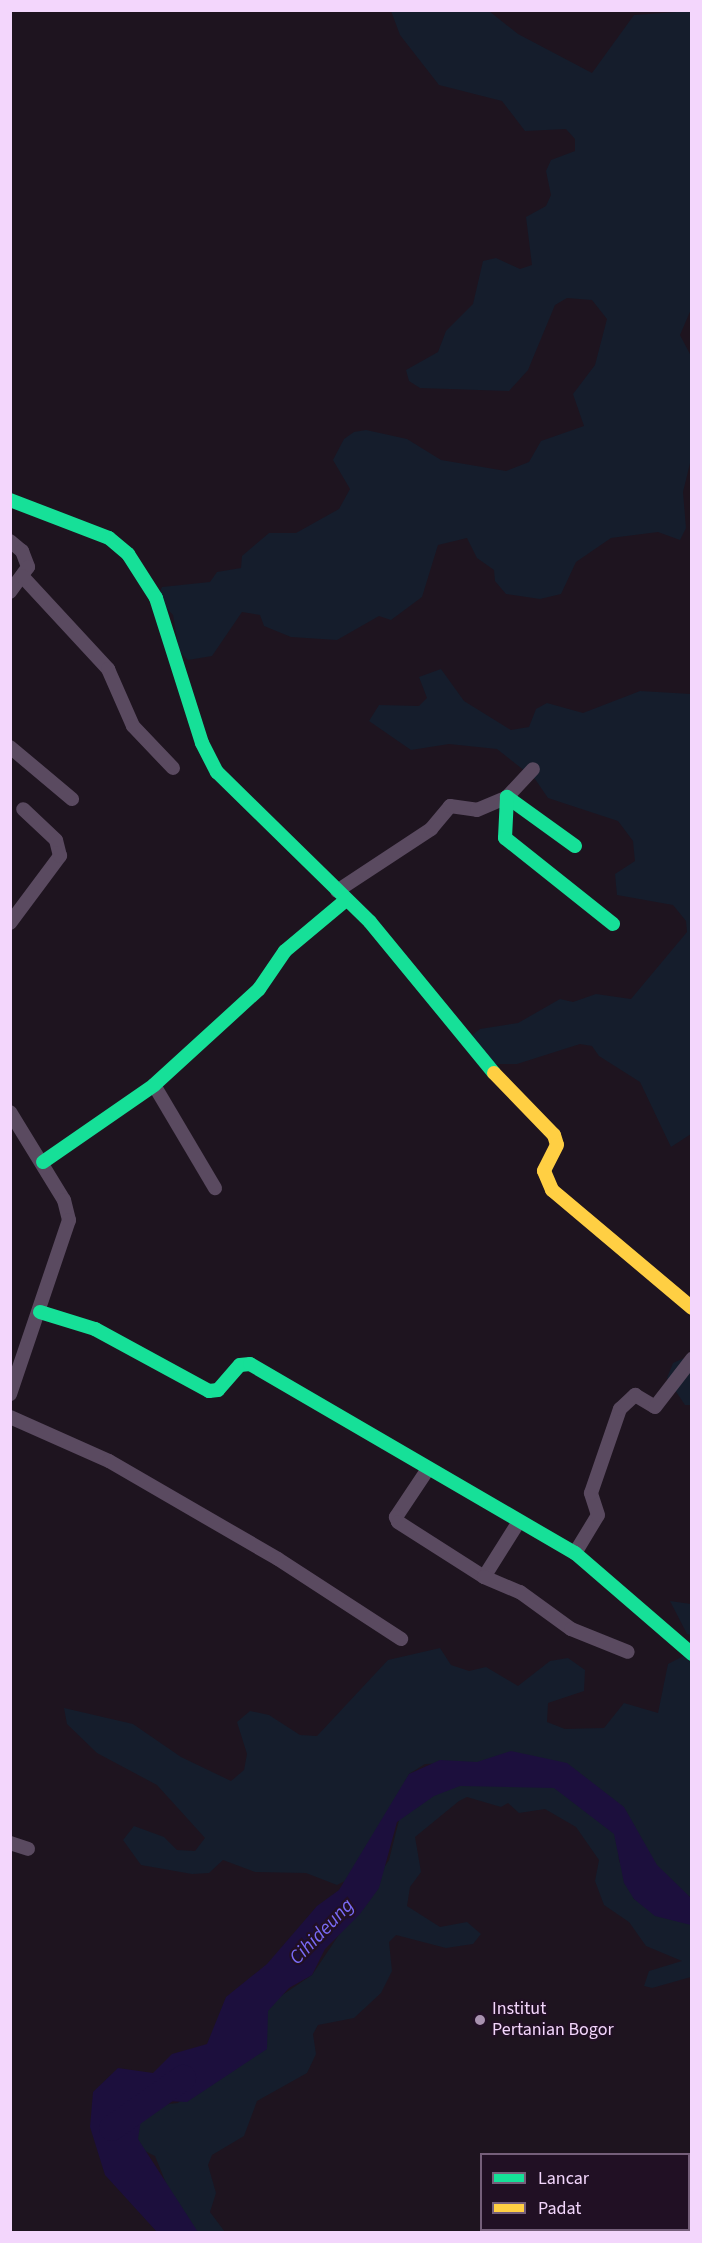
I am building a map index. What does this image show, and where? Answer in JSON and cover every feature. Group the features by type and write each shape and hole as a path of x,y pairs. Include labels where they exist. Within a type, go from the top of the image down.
{"street":[{"path":"10,500 109,538 128,554 156,598 210,760 397,952 477,1056 554,1135 557,1146 544,1172 552,1190 692,1308"},
{"path":"10,541 27,559 22,576 10,592"},
{"path":"22,576 108,669 133,726 173,768"},
{"path":"10,747 72,799"},
{"path":"43,1162 154,1085 268,980 285,951 341,895 430,830 450,806 477,810 507,796 533,769"},
{"path":"507,796 575,846"},
{"path":"507,796 505,838 613,924"},
{"path":"10,923 60,856 56,840 23,809"},
{"path":"154,1085 215,1188"},
{"path":"10,1112 43,1162 69,1220 40,1312 10,1394"},
{"path":"40,1312 95,1329 214,1392 240,1365 250,1364 518,1523 575,1553 692,1654"},
{"path":"575,1553 598,1515 591,1493 620,1409 635,1395 655,1407 692,1359"},
{"path":"10,1417 109,1461 278,1559 401,1639"},
{"path":"428,1469 396,1517 398,1522 484,1577 520,1592 571,1629 628,1652"},
{"path":"484,1577 518,1523"},
{"path":"10,1843 28,1850"}],"shaded area":[{"path":"391,11 489,11 518,34 592,73 634,15 691,11 692,307 680,335 691,356 692,455 683,492 686,528 680,540 658,532 611,538 576,562 561,594 540,599 506,594 495,581 494,570 477,558 467,538 438,545 422,597 391,620 379,616 337,640 291,637 264,626 260,615 242,612 212,656 188,660 179,651 173,615 157,598 162,587 210,582 217,572 241,568 242,556 269,533 296,533 339,509 350,489 333,460 344,439 354,432 366,430 407,439 441,460 506,471 529,462 541,441 584,426 573,394 595,365 607,319 592,300 567,298 555,305 528,370 509,391 420,388 409,381 406,370 438,352 446,331 473,304 483,261 496,258 520,269 532,265 526,217 546,206 551,195 546,171 551,160 575,151 575,139 566,129 525,131 502,101 439,85 400,35"},
{"path":"441,669 464,701 511,730 529,727 536,709 547,703 583,713 640,691 691,694 691,1134 671,1147 640,1082 599,1056 592,1046 580,1044 517,1064 490,1064 470,1037 480,1029 518,1023 560,999 573,1002 596,994 631,999 687,932 686,921 673,905 617,895 615,874 635,861 633,841 618,821 548,798 535,779 497,749 449,744 411,750 369,721 379,705 419,706 427,698 419,677"},
{"path":"691,1355 691,1405 685,1405 667,1378 673,1363"},
{"path":"670,1601 691,1604 691,1635 687,1634"},
{"path":"440,1648 451,1665 469,1671 486,1667 518,1686 550,1661 568,1658 585,1670 584,1691 548,1703 547,1722 565,1729 604,1728 624,1703 658,1713 668,1664 691,1652 691,1897 661,1882 621,1810 477,1762 425,1764 409,1774 353,1877 337,1885 306,1873 255,1872 223,1860 209,1873 192,1874 141,1865 123,1840 134,1826 164,1837 177,1850 195,1851 205,1838 157,1785 97,1753 67,1724 64,1708 133,1724 181,1757 231,1781 244,1770 247,1754 237,1722 250,1711 269,1715 300,1735 317,1736 388,1660"},
{"path":"470,1780 565,1785 595,1819 617,1832 619,1860 634,1899 691,1920 691,1977 652,1988 644,1986 649,1971 682,1961 646,1946 629,1922 604,1905 595,1881 599,1860 576,1827 545,1809 519,1813 508,1803 501,1807 467,1797 459,1801 415,1837 421,1872 410,1887 407,1906 440,1927 467,1922 481,1934 473,1944 446,1948 396,1935 389,1942 392,1971 381,1993 354,2018 318,2025 313,2034 316,2054 307,2073 257,2101 244,2136 212,2155 208,2165 216,2193 210,2212 225,2232 186,2232 155,2156 135,2146 137,2121 152,2106 178,2103 254,2028 266,2006 312,1975 389,1860 402,1808"}],"water":[{"path":"511,1751 567,1763 624,1807 657,1865 691,1898 691,1925 655,1916 634,1899 624,1883 614,1834 554,1788 460,1786 434,1796 397,1822 379,1888 360,1914 325,1949 312,1975 289,1988 268,2011 267,2049 187,2102 144,2100 138,2139 198,2232 157,2232 105,2175 90,2127 93,2092 118,2068 153,2073 172,2054 207,2044 226,1997 267,1964 317,1906 339,1890 409,1774 440,1760 477,1762"}],"waterway":[{"name":"Cihideung","path":"112,2128 183,2078"}],"traffic: fast":[{"path":"10,500 109,538 128,554 156,598 202,743 217,772 370,922 494,1073"},
{"path":"575,846 507,797 505,838 613,924"},
{"path":"43,1162 154,1085 259,989 285,951 346,900"},
{"path":"40,1312 95,1329 209,1391 218,1390 240,1365 250,1364 575,1553 692,1654"}],"traffic: slow":[{"path":"494,1073 554,1135 557,1145 544,1171 552,1190 692,1308"}],"place":[{"name":"Institut Pertanian Bogor","path":"480,2020"}]}
